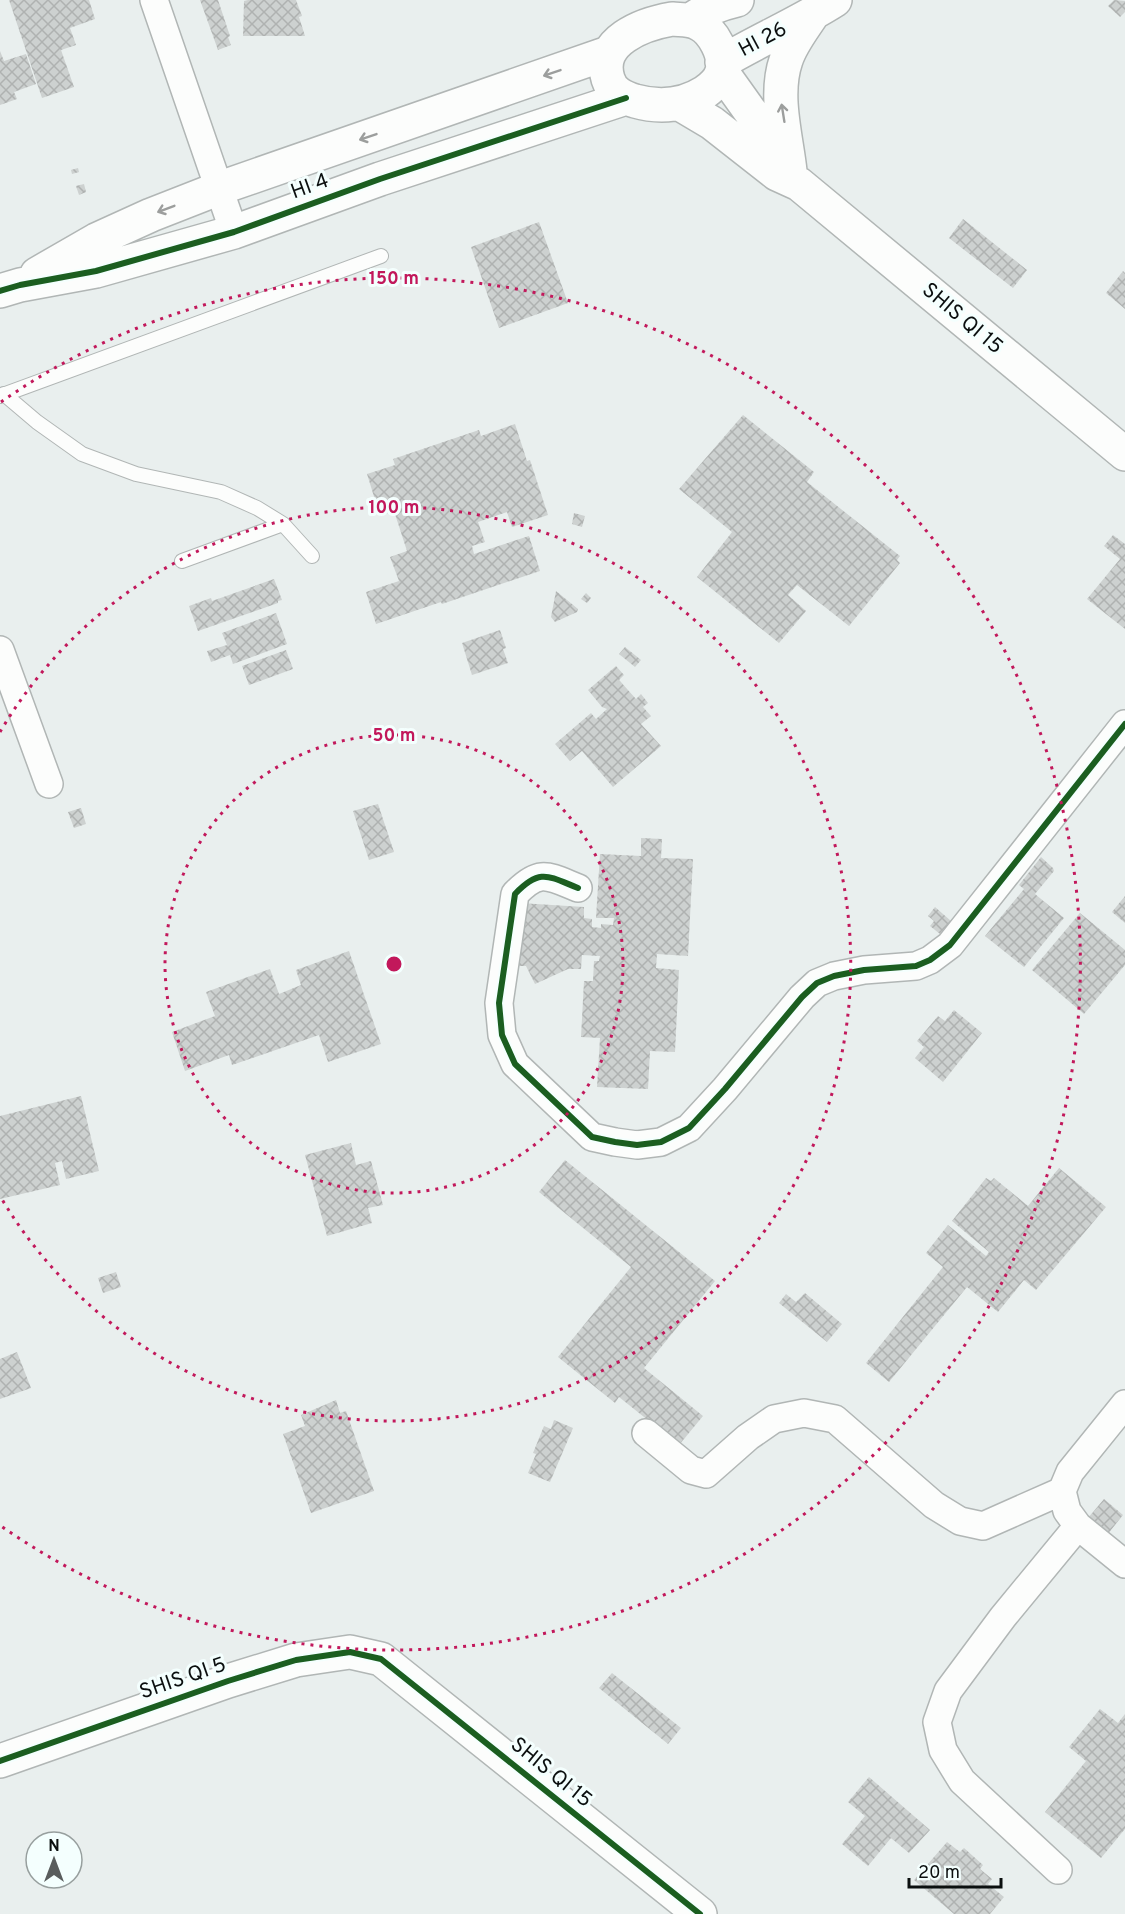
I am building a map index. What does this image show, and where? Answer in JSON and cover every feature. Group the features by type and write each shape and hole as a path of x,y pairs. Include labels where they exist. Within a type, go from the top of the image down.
{"street":[{"path":"154,0 234,232"},
{"path":"691,20 720,4 738,0"},
{"path":"795,178 780,99 782,81 786,59 824,7"},
{"name":"HI 26","path":"722,67 750,45 824,7"},
{"path":"672,19 691,20 701,24 709,32 719,50 722,67 714,86 680,104 653,105 626,98 610,86 606,73 608,53 620,40 651,22 672,19"},
{"name":"HI 4","path":"10,288 96,240 151,215 220,188 608,53"},
{"name":"SHIS QI 15","path":"722,67 768,142 782,157 795,178 1125,454"},
{"name":"HI 4","path":"10,288 96,271 234,232 380,179 626,98"},
{"name":"SHIS QI 15","path":"680,104 712,123 777,174 795,178"},
{"path":"0,650 49,784"},
{"path":"578,888 549,877 539,876 526,882 515,894 499,1003 502,1035 515,1064 592,1137 637,1145 661,1142 689,1128 802,997 817,983 834,976 864,970 916,966 930,960 950,945 1125,724"},
{"path":"1125,1404 1070,1472 1062,1491 1067,1511 1078,1526 1125,1564"},
{"path":"646,1433 691,1470 706,1474 748,1437 774,1419 804,1413 835,1419 934,1505 960,1521 983,1526 1062,1491"},
{"path":"1058,1870 962,1781 943,1750 937,1722 948,1691 1003,1617 1078,1526"},
{"name":"SHIS QI 5","path":"0,1761 228,1681 296,1660 350,1652 381,1659"},
{"name":"SHIS QI 15","path":"381,1659 700,1914"}],"lane":[{"path":"2,395 381,256"},
{"path":"2,395 82,454 136,474 221,492 257,508 283,524 312,556"},
{"path":"183,561 283,524"}],"building":[{"path":"9,0 89,0 95,19 70,28 76,45 61,50 74,87 42,98"},
{"path":"200,0 218,0 231,45 218,50"},
{"path":"296,0 302,16 299,17 305,36 243,36 244,1"},
{"path":"1114,0 1125,1 1125,12 1120,17 1108,6"},
{"path":"0,51 4,61 26,54 36,84 14,92 17,99 0,105"},
{"path":"78,168 79,172 72,174 71,170"},
{"path":"84,184 86,192 79,195 76,186"},
{"path":"963,219 1027,270 1013,288 949,238"},
{"path":"539,222 568,303 499,328 471,247"},
{"path":"1123,271 1125,273 1125,309 1106,293"},
{"path":"743,415 814,472 807,482 900,556 897,560 900,563 849,626 797,585 788,595 806,611 779,643 697,577 732,532 679,489"},
{"path":"515,424 527,461 530,460 548,515 512,527 507,512 478,522 485,542 472,546 474,554 529,536 540,571 376,624 366,592 399,581 390,557 407,551 394,511 380,516 367,474 395,465 393,459 479,430 481,436"},
{"path":"574,513 585,516 582,527 572,524"},
{"path":"1113,535 1125,544 1125,629 1087,599 1120,559 1104,546"},
{"path":"274,579 282,600 278,603 198,631 189,606 211,598 212,601"},
{"path":"556,591 578,609 577,612 555,622 551,617"},
{"path":"586,593 591,598 587,603 581,599"},
{"path":"276,613 287,644 233,664 230,655 211,662 207,651 227,645 222,633"},
{"path":"500,630 508,663 472,675 462,643"},
{"path":"625,647 641,660 635,667 619,654"},
{"path":"286,650 293,669 249,685 242,666"},
{"path":"616,666 624,675 619,680 636,699 641,694 648,703 643,707 651,716 641,724 661,746 613,787 582,751 570,761 555,744 591,713 596,719 607,709 602,707 588,690"},
{"path":"378,804 394,852 369,860 353,811"},
{"path":"81,808 86,824 74,828 68,812"},
{"path":"641,838 662,839 661,858 693,859 688,956 657,954 656,968 679,970 675,1052 650,1051 648,1089 597,1087 600,1038 581,1037 584,981 593,981 594,961 599,961 600,956 582,955 581,969 568,969 535,984 526,966 517,966 520,903 584,907 584,918 592,919 592,927 601,928 601,924 613,925 614,918 596,918 600,854 641,856"},
{"path":"1041,857 1054,871 1035,894 1064,918 1024,967 985,936 1024,889 1019,885"},
{"path":"1125,896 1125,923 1112,912"},
{"path":"935,907 951,921 940,934 930,926 934,921 928,916"},
{"path":"1080,913 1125,950 1125,965 1084,1014 1032,970"},
{"path":"349,951 381,1044 328,1062 319,1035 232,1065 229,1055 185,1071 172,1032 215,1016 206,992 270,969 279,994 301,985 296,970"},
{"path":"954,1010 982,1033 943,1082 915,1058 924,1047 917,1041 938,1016 945,1021"},
{"path":"81,1096 99,1171 66,1179 62,1161 55,1163 60,1185 0,1199 0,1116"},
{"path":"351,1143 356,1165 371,1161 383,1205 368,1208 372,1223 327,1236 305,1155"},
{"path":"565,1160 715,1281 644,1368 703,1416 679,1445 619,1397 615,1403 558,1357 631,1267 539,1192"},
{"path":"1059,1168 1106,1207 1036,1290 1024,1280 998,1312 967,1287 889,1382 866,1363 943,1267 926,1253 948,1225 986,1256 989,1252 952,1221 986,1178 991,1181 994,1178 1028,1206"},
{"path":"116,1272 121,1287 103,1293 98,1278"},
{"path":"805,1293 842,1324 827,1342 779,1303 786,1294 796,1302"},
{"path":"17,1352 31,1388 0,1399 0,1359"},
{"path":"336,1400 340,1413 346,1411 374,1491 311,1513 283,1434 305,1426 301,1415"},
{"path":"554,1420 573,1428 550,1482 528,1473 544,1426 551,1429"},
{"path":"1104,1499 1123,1515 1107,1535 1088,1518"},
{"path":"612,1673 681,1728 668,1744 599,1688"},
{"path":"1100,1709 1118,1723 1125,1714 1125,1829 1101,1858 1045,1812 1086,1761 1069,1747"},
{"path":"869,1777 930,1830 909,1853 891,1838 868,1866 842,1844 865,1816 848,1802"},
{"path":"947,1842 960,1852 964,1848 983,1865 980,1869 992,1879 988,1884 1004,1897 990,1914 954,1914 914,1880"}],"cycle path":[{"path":"0,291 96,271 234,232 380,179 626,98"},
{"path":"578,888 545,877 531,880 515,894 499,1003 502,1035 515,1064 592,1137 637,1145 661,1142 689,1128 802,997 817,983 834,976 864,970 916,966 930,960 950,945 1125,724"},
{"path":"0,1761 228,1681 296,1660 350,1652 381,1659 700,1914"}]}
